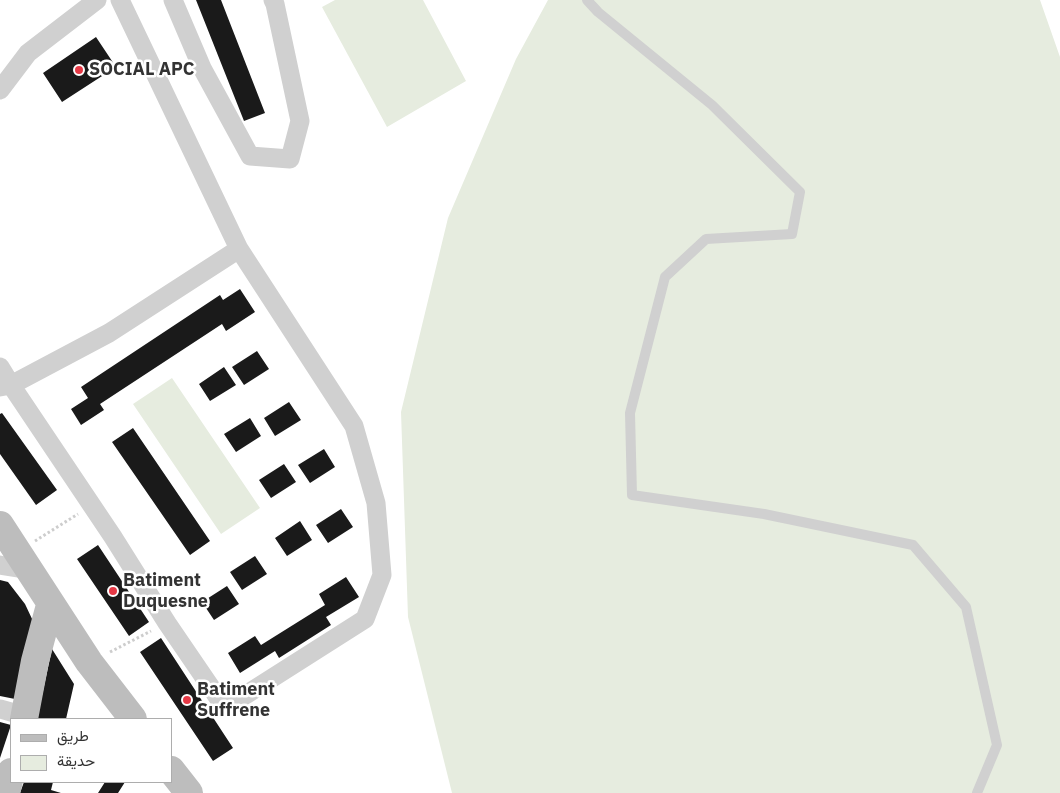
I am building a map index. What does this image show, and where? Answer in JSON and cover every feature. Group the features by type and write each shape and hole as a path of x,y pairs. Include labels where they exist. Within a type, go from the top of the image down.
{"main road":[{"path":"0,525 16,562 50,605 89,662 131,718"},
{"path":"17,715 35,661 50,605"},
{"path":"172,771 189,793"},
{"path":"6,793 10,776"}],"street":[{"path":"0,90 28,52 97,0"},
{"path":"0,367 5,386 92,505 167,623 225,708 365,619 382,575 376,503 354,426 239,250 120,0"},
{"path":"172,0 202,68 250,156 290,159 300,122 276,4 273,0"},
{"path":"5,386 109,333 239,250"}],"lane":[{"path":"587,0 598,12 712,105 800,192 792,234 706,239 665,277 630,413 632,495 764,514 913,545 966,607 997,745 977,793"}],"path":[{"path":"16,562 92,505"},
{"path":"89,662 167,623"}],"green space":[{"path":"335,0 423,0 466,81 387,127 322,7"},
{"path":"548,0 1040,0 1060,57 1060,793 452,793 408,617 401,412 448,218 516,59"},
{"path":"172,378 260,508 221,534 133,404"}],"building":[{"path":"196,0 221,0 265,113 244,121"},
{"name":"SOCIAL APC","path":"96,37 116,67 62,102 43,73"},
{"path":"240,289 255,312 226,331 222,324 100,404 104,410 81,425 71,409 88,398 81,387 220,295 223,300"},
{"path":"257,351 269,369 244,385 232,367"},
{"path":"224,367 236,385 210,401 199,384"},
{"path":"289,402 301,420 275,436 264,418"},
{"path":"2,413 57,490 36,505 0,454 0,414"},
{"path":"250,418 261,436 236,452 224,434"},
{"path":"133,428 210,541 190,555 112,442"},
{"path":"324,449 335,467 310,483 298,465"},
{"path":"284,464 296,482 271,498 259,480"},
{"path":"341,509 353,527 328,543 316,525"},
{"path":"300,521 312,540 287,556 275,538"},
{"name":"Batiment Duquesne","path":"98,545 149,622 129,636 77,559"},
{"path":"255,556 267,574 242,590 230,572"},
{"path":"346,577 359,597 326,617 331,625 279,658 275,651 240,673 228,653 255,636 261,645 325,605 319,594"},
{"path":"0,580 8,582 25,604 33,621 15,699 0,696"},
{"path":"227,586 239,604 214,620 202,602"},
{"name":"Batiment Suffrene","path":"161,638 233,748 213,761 140,652"},
{"path":"52,649 74,684 66,718 37,718"},
{"path":"0,722 10,725 10,728 0,758"},
{"path":"24,783 53,783 51,790 61,793 20,793"},
{"path":"104,783 124,783 118,793 98,793"}],"place":[{"name":"SOCIAL APC","path":"79,70"},
{"name":"Batiment Duquesne","path":"113,591"},
{"name":"Batiment Suffrene","path":"187,700"}]}
